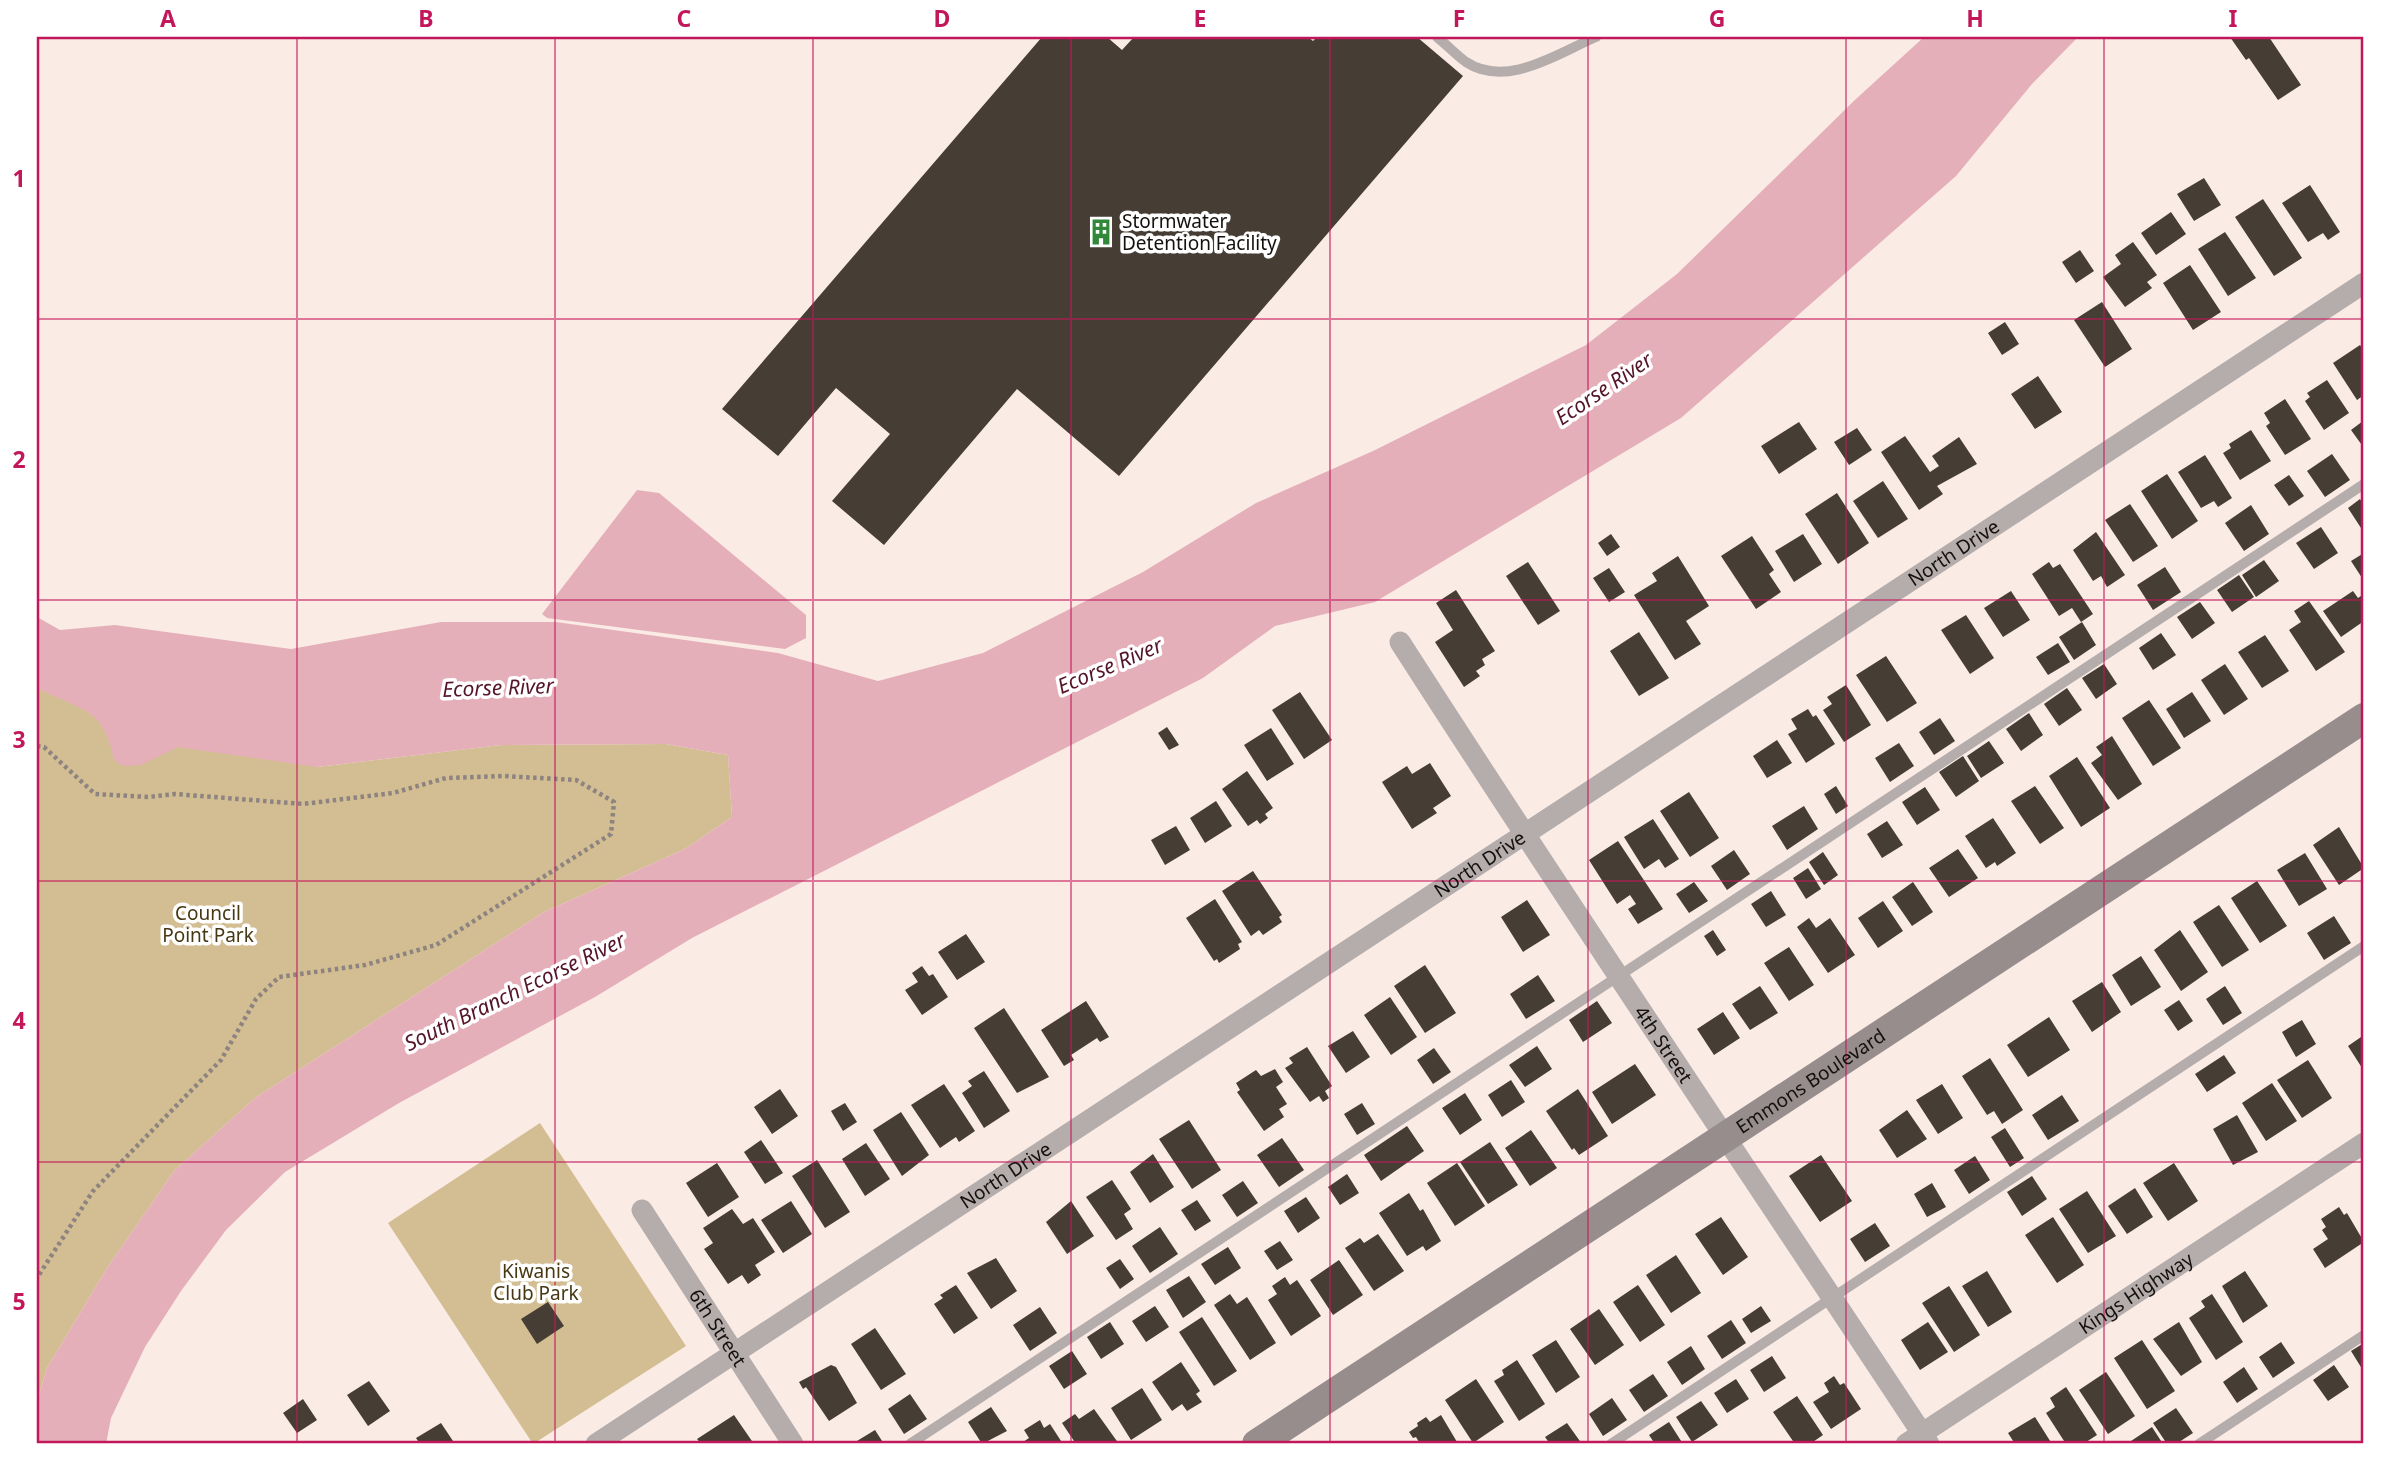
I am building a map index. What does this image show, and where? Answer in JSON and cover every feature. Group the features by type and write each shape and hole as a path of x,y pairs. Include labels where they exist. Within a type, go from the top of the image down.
{"street":[{"name":"North Drive","path":"596,1444 2364,283"},
{"name":"4th Street","path":"1400,642 1524,835 1832,1297 1919,1441"},
{"name":"Emmons Boulevard","path":"1257,1444 2364,718"},
{"name":"Kings Highway","path":"1919,1441 2364,1143"},
{"name":"6th Street","path":"642,1210 793,1444"}],"lane":[{"path":"1437,37 1467,63 1490,72 1508,73 1596,37"},
{"path":"910,1444 2364,484"},
{"path":"1611,1444 2364,946"},
{"path":"2199,1444 2364,1335"}],"path":[{"path":"37,746 44,747 95,794 148,797 175,794 303,804 393,793 446,778 503,776 576,780 614,802 611,834 436,944 365,965 279,977 256,999 221,1060 93,1191 37,1278"}],"green space":[{"name":"Council Point Park","path":"37,632 317,767 501,745 666,744 728,755 732,817 685,849 544,912 255,1098 175,1170 109,1265 47,1368 37,1401"},
{"name":"Kiwanis Club Park","path":"540,1123 686,1346 533,1444 388,1223"}],"water":[{"path":"1924,37 2078,37 2032,84 1956,176 1681,418 1375,602 1275,626 1203,678 692,938 595,997 399,1103 285,1172 226,1230 181,1291 145,1347 111,1418 106,1444 37,1444 37,1401 47,1368 109,1265 175,1170 255,1098 544,912 685,849 732,817 728,755 666,744 501,745 317,767 178,747 141,765 123,766 114,760 110,742 96,719 77,706 37,688 37,617 60,630 115,625 291,649 441,622 556,622 778,653 878,681 983,653 1143,572 1256,503 1373,451 1586,345 1677,274 1857,98"},
{"path":"637,490 659,493 806,615 806,638 785,649 547,618 542,614"}],"building":[{"name":"Stormwater Detention Facility","path":"1042,37 1107,37 1122,50 1134,37 1308,37 1313,41 1317,37 1417,37 1463,76 1119,476 1017,389 884,545 832,501 890,434 836,388 778,456 722,409"},
{"path":"2230,37 2269,37 2301,85 2278,100 2249,58 2246,60"},
{"path":"2204,178 2221,205 2194,221 2177,194"},
{"path":"2310,185 2340,232 2328,240 2323,233 2308,242 2282,203"},
{"path":"2263,199 2302,258 2274,276 2235,217"},
{"path":"2171,212 2186,234 2156,255 2141,233"},
{"path":"2225,232 2256,278 2228,296 2198,249"},
{"path":"2133,242 2157,275 2147,282 2152,288 2125,307 2103,277 2121,264 2115,255"},
{"path":"2080,250 2094,271 2076,283 2062,262"},
{"path":"2190,265 2221,312 2193,330 2163,283"},
{"path":"2102,302 2132,349 2105,367 2074,320"},
{"path":"2005,322 2019,344 2002,355 1988,333"},
{"path":"2360,345 2364,351 2364,395 2357,400 2333,363"},
{"path":"2038,376 2062,412 2035,429 2011,394"},
{"path":"2327,380 2349,413 2324,430 2305,401 2310,397 2307,393"},
{"path":"2285,399 2311,439 2285,455 2266,426 2270,423 2264,413"},
{"path":"1799,422 1817,449 1779,474 1761,446"},
{"path":"2364,422 2364,448 2351,430"},
{"path":"1857,428 1872,450 1849,465 1834,442"},
{"path":"2251,430 2271,461 2240,480 2223,453 2231,448 2229,444"},
{"path":"1905,436 1930,472 1939,466 1932,456 1959,437 1977,464 1937,486 1943,494 1919,510 1881,452"},
{"path":"2332,454 2350,480 2325,497 2307,471"},
{"path":"2205,455 2232,498 2218,507 2214,501 2201,508 2178,472"},
{"path":"2167,474 2198,521 2172,539 2141,491"},
{"path":"2289,475 2304,496 2289,506 2274,485"},
{"path":"1883,481 1908,519 1878,538 1853,501"},
{"path":"1837,493 1869,543 1838,564 1805,514"},
{"path":"2360,499 2364,506 2364,526 2361,528 2348,508"},
{"path":"2130,504 2158,546 2133,562 2105,520"},
{"path":"2251,505 2269,534 2244,551 2225,523"},
{"path":"2321,527 2338,553 2314,569 2296,543"},
{"path":"2096,532 2125,575 2107,587 2101,576 2093,581 2073,550"},
{"path":"1611,534 1620,547 1607,556 1598,543"},
{"path":"1803,534 1822,564 1794,582 1775,551"},
{"path":"1752,536 1774,570 1769,574 1781,592 1756,609 1721,556"},
{"path":"2364,553 2364,581 2351,561"},
{"path":"1678,556 1709,606 1686,621 1701,644 1675,660 1634,595 1657,581 1652,573"},
{"path":"2264,560 2279,581 2256,597 2242,575"},
{"path":"1528,562 1560,611 1538,625 1506,576"},
{"path":"2049,562 2053,568 2060,564 2093,614 2081,622 2072,608 2059,616 2032,574"},
{"path":"2165,567 2181,592 2153,610 2137,585"},
{"path":"1609,568 1625,592 1609,602 1593,578"},
{"path":"2239,575 2254,597 2232,612 2217,590"},
{"path":"1456,590 1495,651 1482,659 1485,665 1476,671 1480,676 1464,687 1435,642 1453,630 1436,603"},
{"path":"2011,591 2030,620 2003,637 1984,608"},
{"path":"2353,591 2358,598 2364,594 2364,621 2341,637 2323,611"},
{"path":"2309,601 2345,652 2316,671 2289,630 2301,622 2294,611"},
{"path":"2200,602 2215,623 2192,639 2177,617"},
{"path":"1966,615 1994,658 1970,674 1941,630"},
{"path":"2082,622 2096,645 2074,660 2059,637"},
{"path":"1639,632 1669,678 1639,696 1610,651"},
{"path":"2161,633 2176,655 2153,670 2139,648"},
{"path":"2265,635 2289,671 2262,688 2238,652"},
{"path":"2058,643 2070,662 2048,675 2036,657"},
{"path":"1886,656 1917,703 1887,722 1856,675"},
{"path":"2104,664 2117,684 2096,699 2082,678"},
{"path":"2225,664 2248,699 2224,715 2201,680"},
{"path":"1846,685 1871,725 1844,742 1823,710 1832,704 1827,697"},
{"path":"2067,688 2082,710 2059,726 2044,704"},
{"path":"1300,692 1332,740 1304,759 1272,710"},
{"path":"2192,692 2211,721 2184,738 2166,709"},
{"path":"2149,700 2181,748 2153,766 2122,718"},
{"path":"1808,709 1813,717 1816,715 1835,744 1806,763 1788,734 1797,729 1791,719"},
{"path":"2029,713 2043,735 2021,751 2006,729"},
{"path":"1940,718 1955,741 1934,755 1919,732"},
{"path":"1167,727 1179,745 1169,750 1158,733"},
{"path":"1271,728 1294,764 1267,781 1244,745"},
{"path":"2112,736 2142,784 2118,800 2091,763 2102,755 2096,747"},
{"path":"1777,740 1792,763 1767,778 1753,756"},
{"path":"1989,741 2004,763 1981,778 1967,756"},
{"path":"1899,743 1914,766 1890,782 1875,758"},
{"path":"1963,756 1979,781 1956,797 1939,772"},
{"path":"2077,757 2110,808 2081,827 2049,776"},
{"path":"1430,763 1451,796 1433,808 1437,813 1412,829 1382,782 1407,766 1412,774"},
{"path":"1247,771 1273,808 1265,814 1268,818 1260,824 1257,820 1248,826 1222,789"},
{"path":"1836,786 1848,806 1836,814 1824,794"},
{"path":"2035,786 2064,828 2040,844 2011,801"},
{"path":"1925,787 1940,810 1917,825 1902,802"},
{"path":"1689,792 1719,838 1690,857 1660,811"},
{"path":"1216,801 1232,826 1205,843 1190,818"},
{"path":"1804,806 1818,829 1787,850 1772,826"},
{"path":"1993,818 2016,853 1997,866 1995,862 1986,868 1965,836"},
{"path":"1653,819 1679,859 1665,868 1659,859 1644,869 1624,837"},
{"path":"1887,821 1903,845 1882,858 1867,834"},
{"path":"1176,826 1190,850 1165,865 1151,840"},
{"path":"2339,827 2364,868 2339,885 2313,845"},
{"path":"1618,841 1663,909 1638,924 1628,909 1636,904 1630,895 1617,904 1589,860"},
{"path":"1958,849 1978,878 1949,897 1929,868"},
{"path":"1734,850 1750,874 1727,890 1711,866"},
{"path":"1823,852 1838,875 1824,885 1809,862"},
{"path":"2305,853 2327,889 2299,906 2277,870"},
{"path":"1808,868 1821,889 1806,899 1793,878"},
{"path":"1253,871 1282,915 1279,917 1282,922 1263,935 1259,930 1251,936 1222,891"},
{"path":"2257,881 2287,926 2260,943 2231,898"},
{"path":"1694,882 1708,901 1689,913 1676,894"},
{"path":"1913,882 1933,912 1912,926 1892,897"},
{"path":"1771,891 1786,915 1766,927 1751,904"},
{"path":"1215,899 1242,942 1238,944 1240,949 1219,963 1217,959 1214,961 1186,918"},
{"path":"1527,900 1550,935 1523,952 1501,917"},
{"path":"1883,901 1903,931 1878,948 1858,918"},
{"path":"2219,905 2249,950 2222,967 2193,922"},
{"path":"2334,916 2351,943 2324,960 2307,933"},
{"path":"1809,918 1816,928 1830,918 1855,955 1828,973 1797,927"},
{"path":"1713,930 1726,950 1717,956 1704,936"},
{"path":"2180,930 2208,972 2181,991 2154,950"},
{"path":"966,934 985,962 957,980 938,952"},
{"path":"1789,947 1814,985 1789,1001 1764,963"},
{"path":"2141,956 2161,987 2131,1006 2112,975"},
{"path":"1425,965 1456,1013 1425,1033 1394,986"},
{"path":"922,966 929,976 933,974 948,997 922,1015 905,990 918,982 912,973"},
{"path":"1538,975 1555,1001 1526,1019 1510,994"},
{"path":"2102,982 2121,1012 2092,1032 2072,1001"},
{"path":"1760,986 1778,1013 1750,1030 1732,1004"},
{"path":"2225,986 2242,1013 2223,1025 2206,999"},
{"path":"1390,997 1417,1037 1391,1055 1364,1015"},
{"path":"2179,1000 2193,1021 2178,1031 2164,1010"},
{"path":"1086,1001 1109,1037 1100,1042 1097,1038 1071,1055 1074,1060 1064,1066 1041,1030"},
{"path":"1597,1001 1612,1023 1583,1042 1569,1020"},
{"path":"1004,1008 1049,1077 1017,1093 974,1028"},
{"path":"1723,1012 1740,1038 1714,1055 1697,1029"},
{"path":"2049,1017 2070,1050 2028,1077 2007,1045"},
{"path":"2302,1020 2316,1044 2296,1057 2282,1032"},
{"path":"1353,1031 1370,1057 1346,1073 1328,1046"},
{"path":"2364,1035 2364,1071 2348,1046"},
{"path":"1537,1046 1552,1069 1525,1087 1509,1065"},
{"path":"1307,1047 1332,1086 1325,1091 1329,1098 1323,1102 1319,1096 1310,1102 1285,1068 1293,1063 1289,1058"},
{"path":"1434,1048 1451,1072 1433,1084 1417,1060"},
{"path":"2224,1055 2236,1073 2207,1092 2195,1074"},
{"path":"1990,1058 2023,1110 2002,1124 1994,1111 1987,1115 1962,1076"},
{"path":"2308,1060 2332,1098 2302,1118 2277,1080"},
{"path":"1635,1064 1656,1095 1612,1124 1592,1092"},
{"path":"1275,1069 1283,1082 1276,1087 1287,1104 1279,1109 1284,1117 1264,1131 1237,1092 1240,1090 1236,1083 1256,1070 1261,1076"},
{"path":"984,1071 1010,1111 984,1128 962,1093 972,1086 968,1081"},
{"path":"1511,1080 1525,1102 1502,1117 1488,1095"},
{"path":"2272,1083 2297,1121 2266,1141 2242,1103"},
{"path":"944,1084 975,1131 959,1142 956,1137 940,1148 911,1105"},
{"path":"1942,1084 1963,1118 1938,1134 1916,1100"},
{"path":"780,1089 798,1116 772,1134 754,1107"},
{"path":"1578,1089 1608,1136 1579,1155 1574,1148 1572,1150 1546,1111"},
{"path":"1465,1093 1482,1120 1460,1135 1442,1108"},
{"path":"2062,1095 2079,1121 2048,1140 2032,1115"},
{"path":"845,1103 857,1122 843,1131 831,1111"},
{"path":"1362,1103 1375,1124 1357,1135 1344,1114"},
{"path":"1907,1110 1927,1139 1897,1158 1879,1130"},
{"path":"901,1112 929,1155 902,1176 873,1130"},
{"path":"2237,1115 2258,1152 2233,1165 2213,1129"},
{"path":"1189,1120 1221,1170 1192,1189 1159,1139"},
{"path":"1407,1126 1424,1151 1381,1181 1364,1155"},
{"path":"2005,1128 2024,1158 2010,1167 1991,1137"},
{"path":"1531,1130 1557,1168 1530,1186 1505,1148"},
{"path":"1282,1138 1304,1170 1279,1187 1257,1155"},
{"path":"761,1140 783,1173 765,1184 744,1152"},
{"path":"1490,1142 1518,1185 1488,1204 1460,1162"},
{"path":"866,1143 890,1179 865,1196 842,1159"},
{"path":"1153,1154 1174,1187 1150,1203 1130,1172"},
{"path":"1821,1155 1852,1201 1820,1222 1789,1176"},
{"path":"1975,1156 1990,1180 1969,1194 1954,1170"},
{"path":"817,1160 850,1212 825,1228 792,1176"},
{"path":"717,1163 739,1197 708,1217 686,1183"},
{"path":"1457,1163 1485,1206 1455,1226 1427,1183"},
{"path":"2174,1163 2198,1201 2168,1221 2143,1183"},
{"path":"1347,1174 1359,1193 1340,1205 1328,1187"},
{"path":"2032,1176 2047,1199 2022,1216 2007,1192"},
{"path":"1112,1180 1131,1209 1124,1214 1133,1229 1116,1240 1086,1197"},
{"path":"1243,1181 1258,1203 1237,1217 1222,1195"},
{"path":"1932,1183 1946,1207 1927,1217 1914,1194"},
{"path":"2135,1188 2153,1217 2127,1234 2108,1206"},
{"path":"2087,1191 2116,1236 2088,1253 2059,1209"},
{"path":"1409,1193 1420,1211 1423,1209 1441,1241 1426,1251 1423,1246 1407,1256 1379,1213"},
{"path":"1306,1197 1320,1218 1298,1233 1284,1211"},
{"path":"1197,1200 1211,1221 1195,1231 1181,1210"},
{"path":"791,1201 812,1234 783,1253 761,1220"},
{"path":"1071,1201 1094,1236 1067,1254 1046,1222"},
{"path":"2339,1207 2344,1215 2347,1213 2364,1242 2325,1268 2313,1249 2328,1239 2322,1230 2326,1227 2321,1219"},
{"path":"732,1209 743,1224 753,1218 775,1252 755,1265 761,1275 748,1284 742,1275 728,1284 704,1249 713,1243 703,1228"},
{"path":"1721,1217 1748,1257 1723,1275 1695,1234"},
{"path":"2053,1217 2084,1265 2057,1283 2025,1235"},
{"path":"1875,1223 1890,1246 1865,1262 1850,1239"},
{"path":"1160,1227 1178,1254 1150,1273 1132,1246"},
{"path":"1378,1234 1404,1271 1374,1291 1345,1248 1360,1238 1364,1243"},
{"path":"1280,1241 1293,1260 1277,1270 1264,1251"},
{"path":"1228,1247 1241,1268 1215,1285 1201,1264"},
{"path":"1676,1255 1701,1293 1671,1313 1646,1275"},
{"path":"996,1258 1017,1291 991,1309 967,1273"},
{"path":"1120,1259 1134,1279 1120,1289 1106,1268"},
{"path":"1339,1260 1363,1295 1333,1315 1310,1280"},
{"path":"1987,1271 2012,1312 1988,1327 1962,1286"},
{"path":"2245,1271 2268,1306 2243,1323 2222,1286"},
{"path":"1189,1276 1206,1302 1183,1318 1166,1290"},
{"path":"1285,1277 1290,1285 1297,1280 1321,1316 1291,1336 1268,1300 1277,1294 1272,1286"},
{"path":"956,1285 978,1318 954,1334 934,1304 943,1298 940,1295"},
{"path":"1638,1285 1665,1325 1640,1342 1613,1302"},
{"path":"1949,1286 1980,1335 1954,1352 1922,1303"},
{"path":"1230,1294 1237,1304 1247,1297 1276,1343 1250,1360 1214,1305"},
{"path":"2212,1294 2243,1342 2216,1360 2189,1318 2205,1307 2201,1301"},
{"path":"548,1302 564,1326 537,1344 521,1319"},
{"path":"1155,1306 1169,1327 1146,1342 1132,1321"},
{"path":"1761,1306 1771,1321 1751,1333 1742,1319"},
{"path":"1040,1307 1057,1333 1030,1351 1013,1325"},
{"path":"1599,1309 1624,1345 1595,1365 1570,1329"},
{"path":"1202,1317 1237,1371 1214,1386 1179,1332"},
{"path":"1731,1320 1746,1343 1722,1359 1707,1336"},
{"path":"1110,1322 1124,1344 1101,1359 1087,1337"},
{"path":"1928,1322 1948,1352 1920,1370 1901,1340"},
{"path":"2179,1322 2202,1362 2181,1376 2153,1339"},
{"path":"875,1328 906,1374 881,1390 851,1344"},
{"path":"1556,1340 1580,1377 1556,1393 1532,1355"},
{"path":"2142,1340 2175,1391 2147,1409 2114,1358"},
{"path":"2281,1342 2295,1363 2273,1378 2259,1357"},
{"path":"2364,1343 2364,1372 2351,1351"},
{"path":"1691,1346 1705,1369 1682,1385 1667,1362"},
{"path":"1072,1351 1087,1374 1064,1389 1049,1366"},
{"path":"1772,1356 1786,1378 1764,1392 1750,1370"},
{"path":"1517,1360 1545,1404 1519,1421 1494,1381 1504,1375 1502,1370"},
{"path":"1181,1362 1200,1391 1196,1394 1202,1402 1187,1411 1182,1404 1172,1411 1152,1382"},
{"path":"831,1365 836,1367 857,1403 829,1421 806,1387 803,1389 799,1382"},
{"path":"2334,1365 2349,1387 2328,1401 2313,1380"},
{"path":"2244,1367 2258,1389 2237,1403 2223,1382"},
{"path":"2106,1372 2135,1416 2108,1434 2079,1390"},
{"path":"1653,1374 1668,1396 1644,1412 1629,1390"},
{"path":"1834,1376 1840,1385 1844,1383 1861,1409 1831,1429 1813,1402 1829,1392 1824,1383"},
{"path":"1476,1379 1504,1422 1473,1443 1445,1400"},
{"path":"1736,1379 1749,1399 1727,1413 1714,1393"},
{"path":"369,1381 390,1411 368,1426 347,1395"},
{"path":"2066,1387 2097,1435 2083,1444 2066,1444 2046,1413 2055,1407 2050,1398"},
{"path":"1142,1388 1162,1420 1131,1440 1111,1408"},
{"path":"910,1394 927,1419 904,1434 888,1409"},
{"path":"1797,1396 1823,1435 1810,1444 1795,1444 1773,1412"},
{"path":"1612,1398 1627,1420 1603,1436 1589,1414"},
{"path":"303,1399 317,1420 297,1433 283,1413"},
{"path":"1701,1401 1718,1425 1692,1442 1676,1417"},
{"path":"991,1407 1007,1431 982,1444 968,1422"},
{"path":"2176,1408 2193,1433 2176,1444 2167,1444 2153,1423"},
{"path":"1094,1409 1119,1444 1076,1444 1062,1423 1075,1414 1079,1419"},
{"path":"734,1415 754,1444 701,1444 697,1439"},
{"path":"1441,1415 1457,1442 1420,1444 1409,1432 1426,1417 1430,1422"},
{"path":"2035,1417 2052,1444 2015,1444 2008,1433"},
{"path":"1040,1420 1044,1428 1050,1424 1063,1444 1023,1442 1029,1438 1024,1430"},
{"path":"1669,1422 1683,1444 1655,1444 1649,1435"},
{"path":"441,1423 455,1444 420,1444 416,1438"},
{"path":"1567,1423 1582,1444 1550,1444 1545,1437"},
{"path":"2152,1427 2163,1444 2133,1444 2131,1441"},
{"path":"875,1430 884,1444 852,1444"}],"place":[{"name":"Stormwater Detention Facility","path":"1101,232"}],"water label":[{"name":"Ecorse River","path":"1604,389"},
{"name":"Ecorse River","path":"1110,666"},
{"name":"Ecorse River","path":"498,688"},
{"name":"South Branch Ecorse River","path":"515,992"}]}
